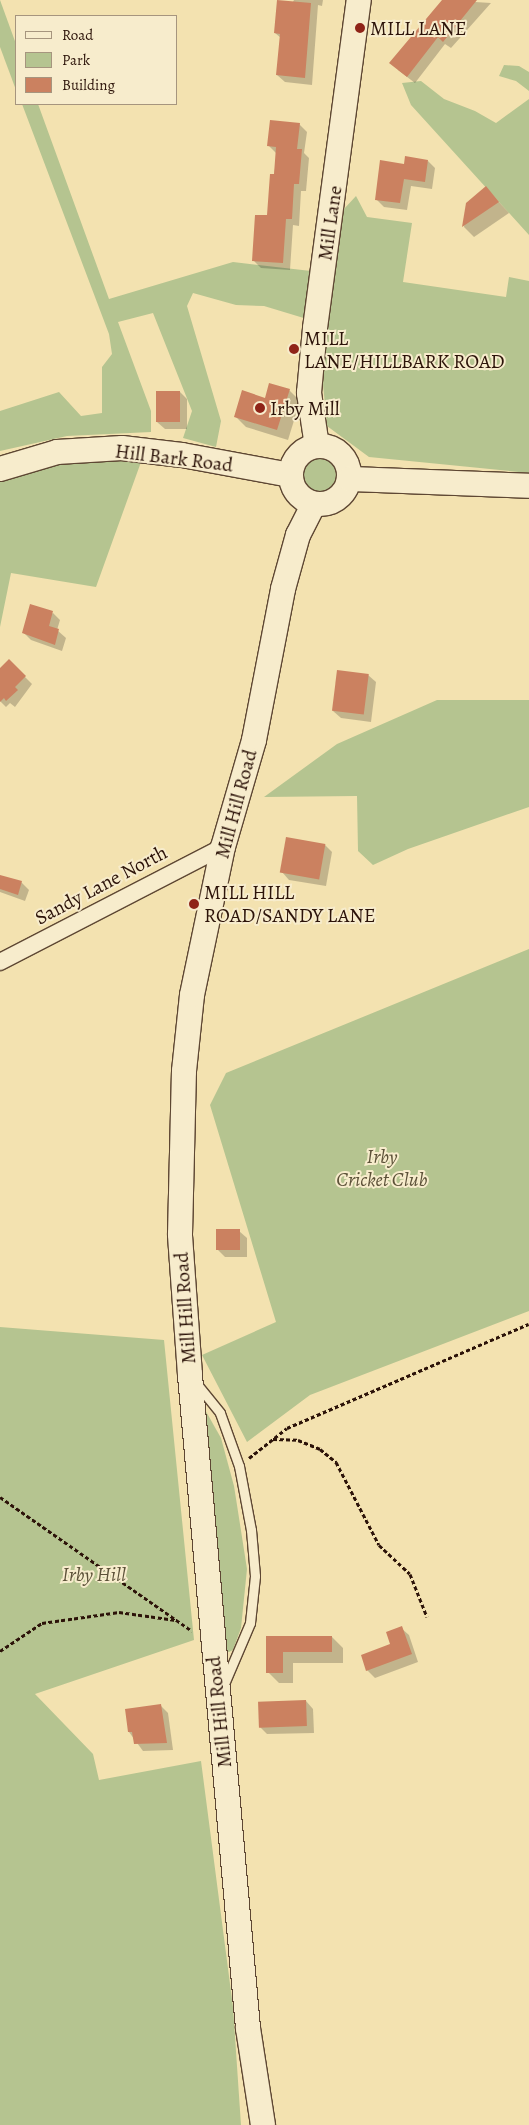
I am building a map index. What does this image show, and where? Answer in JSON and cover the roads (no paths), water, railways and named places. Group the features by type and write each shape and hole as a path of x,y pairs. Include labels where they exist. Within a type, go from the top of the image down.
{"street":[{"name":"Mill Lane","path":"317,446 309,393 359,0"},
{"path":"317,446 341,455 350,479 341,496 330,502 314,504 299,496 290,475 299,454 317,446"},
{"name":"Hill Bark Road","path":"0,468 57,452 122,448 182,455 290,475"},
{"path":"350,479 529,486"},
{"name":"Mill Hill Road","path":"263,2125 248,2028 212,1645 190,1374 180,1234 184,1072 192,995 223,847 254,740 283,590 298,535 314,504"},
{"name":"Sandy Lane North","path":"0,962 223,847"}],"lane":[{"path":"190,1374 220,1413 239,1466 255,1576 250,1624 217,1700"}],"place":[{"name":"MILL LANE","path":"360,28"},
{"name":"MILL LANE/HILLBARK ROAD","path":"294,349"},
{"name":"Irby Mill","path":"260,408"},
{"name":"MILL HILL ROAD/SANDY LANE","path":"194,904"}],"park label":[{"name":"Irby Cricket Club","path":"382,1168"},
{"name":"Irby Hill","path":"94,1574"}]}
